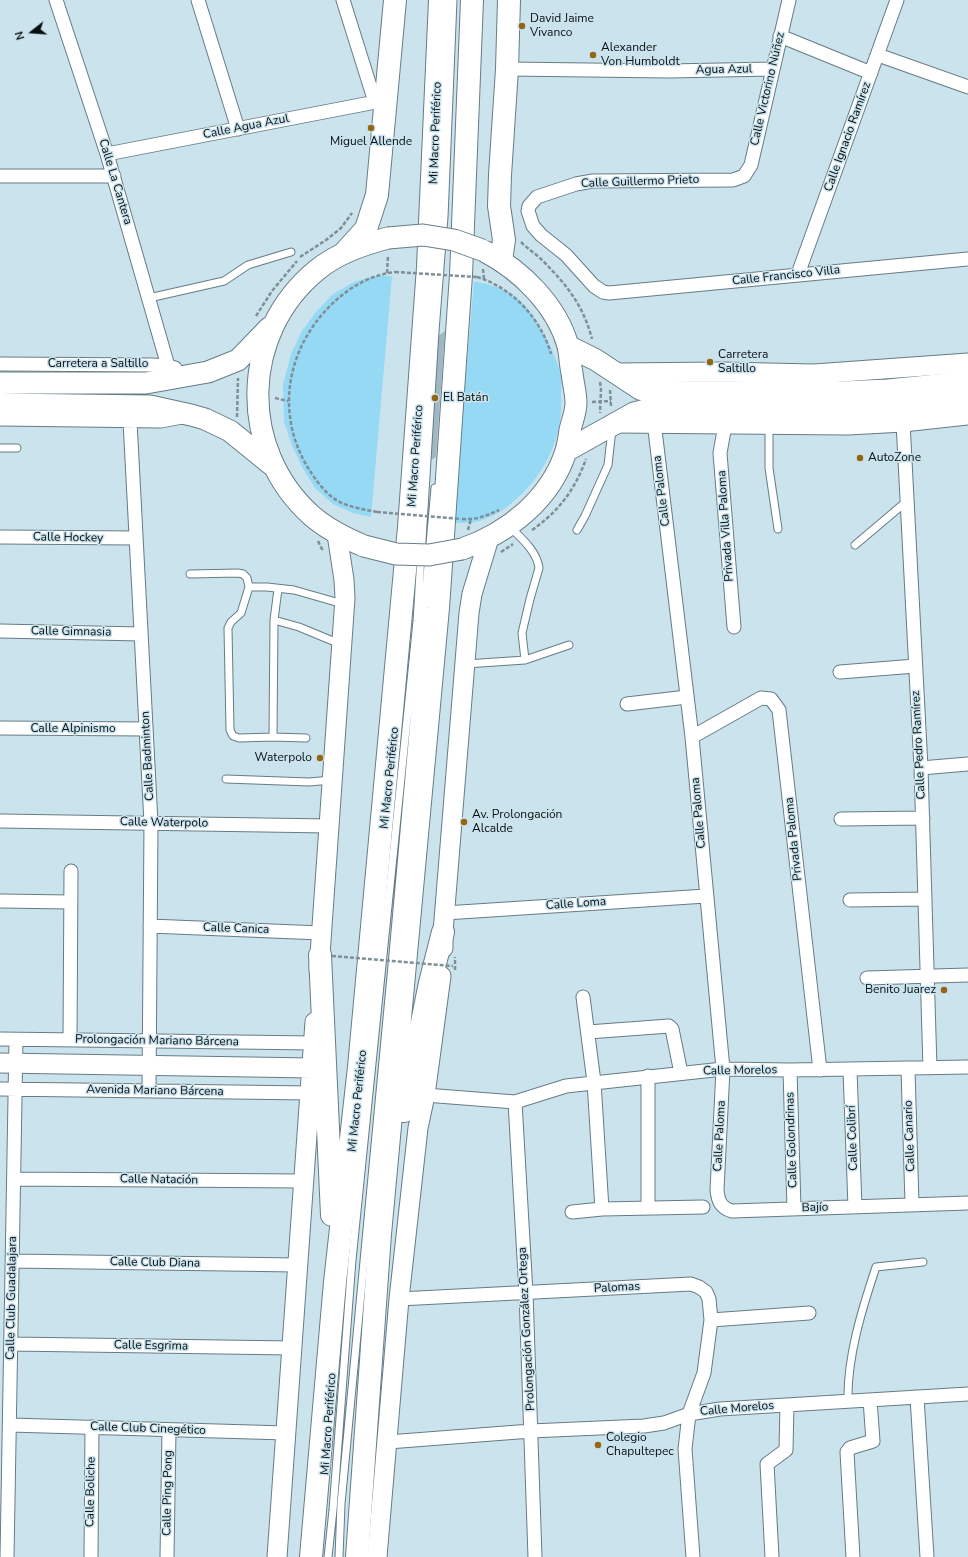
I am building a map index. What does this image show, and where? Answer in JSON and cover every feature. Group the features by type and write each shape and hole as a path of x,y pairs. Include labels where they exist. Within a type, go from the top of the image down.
{"highway":[{"path":"346,251 366,229 377,195 380,101 395,0"},
{"path":"311,1557 336,1282 359,1067 409,527 428,267 440,0"},
{"path":"357,1557 380,1234 438,608 461,275 472,0"},
{"path":"501,260 504,240 499,206 507,69 509,0"},
{"path":"380,1234 419,1031 444,922"},
{"path":"326,955 336,1282"}],"main road":[{"path":"423,235 454,240 482,250 501,260 523,277 542,297 557,320 560,350 576,403 566,451 556,473 543,493 528,511 512,524 492,547 462,549 429,555 396,554 364,546 337,534 312,516 290,493 274,466 261,432 257,395 265,320 317,270 346,251 388,238 423,235"},
{"name":"Carretera a Saltillo","path":"0,383 146,383 208,372 238,360 265,320"},
{"path":"560,350 607,367 640,389 651,392 844,392 888,390 968,382"},
{"path":"566,451 634,413 650,408 827,408 890,406 968,397"},
{"path":"3,411 150,406 191,415 218,424 237,435 274,466"}],"street":[{"name":"Calle La Cantera","path":"56,0 114,176 168,366"},
{"path":"198,0 238,129"},
{"path":"343,0 380,101"},
{"name":"Calle Victorino Núñez","path":"744,176 750,165 788,0"},
{"name":"Calle Ignacio Ramírez","path":"798,274 898,0"},
{"path":"780,36 871,74"},
{"path":"878,55 968,87"},
{"name":"Agua Azul","path":"507,69 669,71 773,69"},
{"name":"Calle Agua Azul","path":"107,154 380,101"},
{"path":"0,176 114,176"},
{"name":"Calle Guillermo Prieto","path":"603,292 594,286 570,258 541,235 533,226 528,211 529,206 537,197 576,184 593,181 733,180 744,176"},
{"name":"Calle Francisco Villa","path":"603,292 614,293 798,274 968,259"},
{"path":"607,367 814,374 968,363"},
{"name":"Carretera a Saltillo","path":"0,364 152,364 168,366 194,374"},
{"path":"3,411 130,421 161,421 191,415"},
{"path":"608,428 654,422 725,425 848,425 903,422 968,415"},
{"name":"Calle Badminton","path":"130,421 151,823 149,1091"},
{"name":"Calle Paloma","path":"654,422 692,737 723,1069 717,1190 720,1204"},
{"name":"Calle Pedro Ramírez","path":"903,422 921,768 930,1068"},
{"name":"Privada Villa Paloma","path":"725,425 720,453 734,627"},
{"path":"277,1557 314,1043 326,955 321,932 344,604 344,580 337,534"},
{"name":"Calle Hockey","path":"0,537 136,538"},
{"path":"377,1557 388,1442 399,1298 418,1128 425,1095 444,957 444,922 472,594 492,547"},
{"name":"Calle Gimnasia","path":"0,631 141,634"},
{"path":"840,672 916,666"},
{"path":"626,704 687,697"},
{"name":"Privada Paloma","path":"692,737 761,698 771,699 779,710 820,1070"},
{"name":"Calle Alpinismo","path":"0,728 146,729"},
{"path":"921,768 968,764"},
{"path":"841,819 923,818"},
{"name":"Calle Waterpolo","path":"0,821 329,826"},
{"path":"70,1040 71,871"},
{"name":"Calle Loma","path":"444,922 706,896"},
{"path":"850,900 925,899"},
{"path":"0,901 70,902"},
{"name":"Calle Canica","path":"150,926 321,932"},
{"path":"866,978 968,975"},
{"path":"584,997 594,1082 602,1209"},
{"path":"588,1032 669,1026 672,1029 680,1073"},
{"name":"Prolongación Mariano Bárcena","path":"0,1039 314,1043"},
{"name":"Calle Club Guadalajara","path":"7,1557 16,1089 8,1063 16,1040"},
{"name":"Prolongación Mariano Bárcena","path":"8,1063 312,1068"},
{"name":"Calle Morelos","path":"515,1102 566,1086 723,1069 850,1070 968,1067"},
{"name":"Calle Canario","path":"908,1069 912,1204"},
{"name":"Calle Golondrinas","path":"790,1070 794,1209"},
{"name":"Calle Colibrí","path":"850,1070 855,1207"},
{"path":"648,1076 648,1208"},
{"name":"Avenida Mariano Bárcena","path":"0,1089 310,1093"},
{"path":"425,1095 515,1102"},
{"name":"Prolongación González Ortega","path":"515,1102 526,1293 532,1431 535,1557"},
{"name":"Calle Natación","path":"14,1179 303,1181"},
{"name":"Bajío","path":"720,1204 726,1209 732,1211 968,1203"},
{"path":"572,1212 602,1209 703,1207"},
{"name":"Calle Club Diana","path":"13,1261 297,1265"},
{"name":"Palomas","path":"526,1293 691,1284 706,1292 709,1299 711,1320"},
{"path":"399,1298 526,1293"},
{"path":"693,1557 685,1449 689,1414 704,1373 711,1320 809,1313"},
{"name":"Calle Esgrima","path":"11,1344 292,1348"},
{"name":"Calle Morelos","path":"388,1442 532,1431 644,1426 664,1423 689,1414 720,1409 968,1394"},
{"path":"917,1397 928,1557"},
{"path":"853,1557 847,1452 850,1448 873,1441 870,1400"},
{"path":"772,1557 767,1464 786,1450 788,1405"},
{"name":"Calle Club Cinegético","path":"10,1425 286,1433"},
{"name":"Calle Boliche","path":"90,1557 92,1427"},
{"name":"Calle Ping Pong","path":"167,1557 169,1430"}],"lane":[{"name":"Mi Macro Periférico","path":"328,1557 352,1260 417,621 434,347 444,217 453,0"},
{"name":"Mi Macro Periférico","path":"455,226 458,187 463,31"},
{"path":"454,250 455,234"},
{"path":"149,298 224,281 248,265 291,252"},
{"path":"769,425 769,468 778,528"},
{"path":"577,530 608,465 608,428"},
{"path":"0,448 17,448"},
{"name":"Mi Macro Periférico","path":"339,1557 341,1504 391,984 436,484"},
{"path":"856,545 907,502"},
{"path":"512,524 530,547 539,564 522,633 525,660"},
{"path":"190,574 238,573 243,574 247,578 249,587 242,613 228,625 230,730 233,736 306,738"},
{"path":"249,587 294,590 344,604"},
{"path":"273,737 274,620 278,589"},
{"path":"274,620 299,627 342,645"},
{"path":"466,664 525,660 569,646"},
{"path":"226,779 309,782 332,780"},
{"path":"848,1401 848,1386 859,1318 876,1267 923,1262"}],"path":[{"path":"265,320 272,291 302,254 326,240 341,228 353,212"},
{"path":"519,237 522,243 541,259 578,301 592,338 607,367 608,428 583,467 572,489 558,509 542,523 512,524 485,517 461,519 377,512 348,506 332,497 317,482 304,461 293,435 288,401 293,364 305,338 320,315 342,294 361,282 387,273 395,272 477,277 502,288 528,310 547,341 560,350"},
{"path":"237,435 238,360"},
{"path":"607,367 601,389 600,420 608,428"},
{"path":"492,547 505,550 512,524"},
{"path":"317,540 323,553"},
{"path":"455,951 455,974"},
{"path":"326,955 453,966"}],"shaded area":[{"path":"373,276 392,276 371,517 353,513 333,504 315,488 301,465 284,422 283,385 291,354 302,331 316,312 333,294 354,282"},
{"path":"474,281 497,288 516,297 524,304 534,318 550,345 561,375 561,413 558,432 549,457 533,482 522,494 498,513 485,519 471,523 453,523"}],"building":[{"name":"El Batán","path":"445,331 436,457 427,463 434,339"}],"place":[{"name":"David Jaime Vivanco","path":"522,26"},
{"name":"Alexander Von Humboldt","path":"593,55"},
{"name":"Miguel Allende","path":"371,128"},
{"name":"Carretera Saltillo","path":"710,362"},
{"name":"El Batán","path":"435,398"},
{"name":"AutoZone","path":"860,458"},
{"name":"Waterpolo","path":"320,758"},
{"name":"Av. Prolongación Alcalde","path":"464,822"},
{"name":"Benito Juarez","path":"944,990"},
{"name":"Colegio Chapultepec","path":"598,1445"}]}
